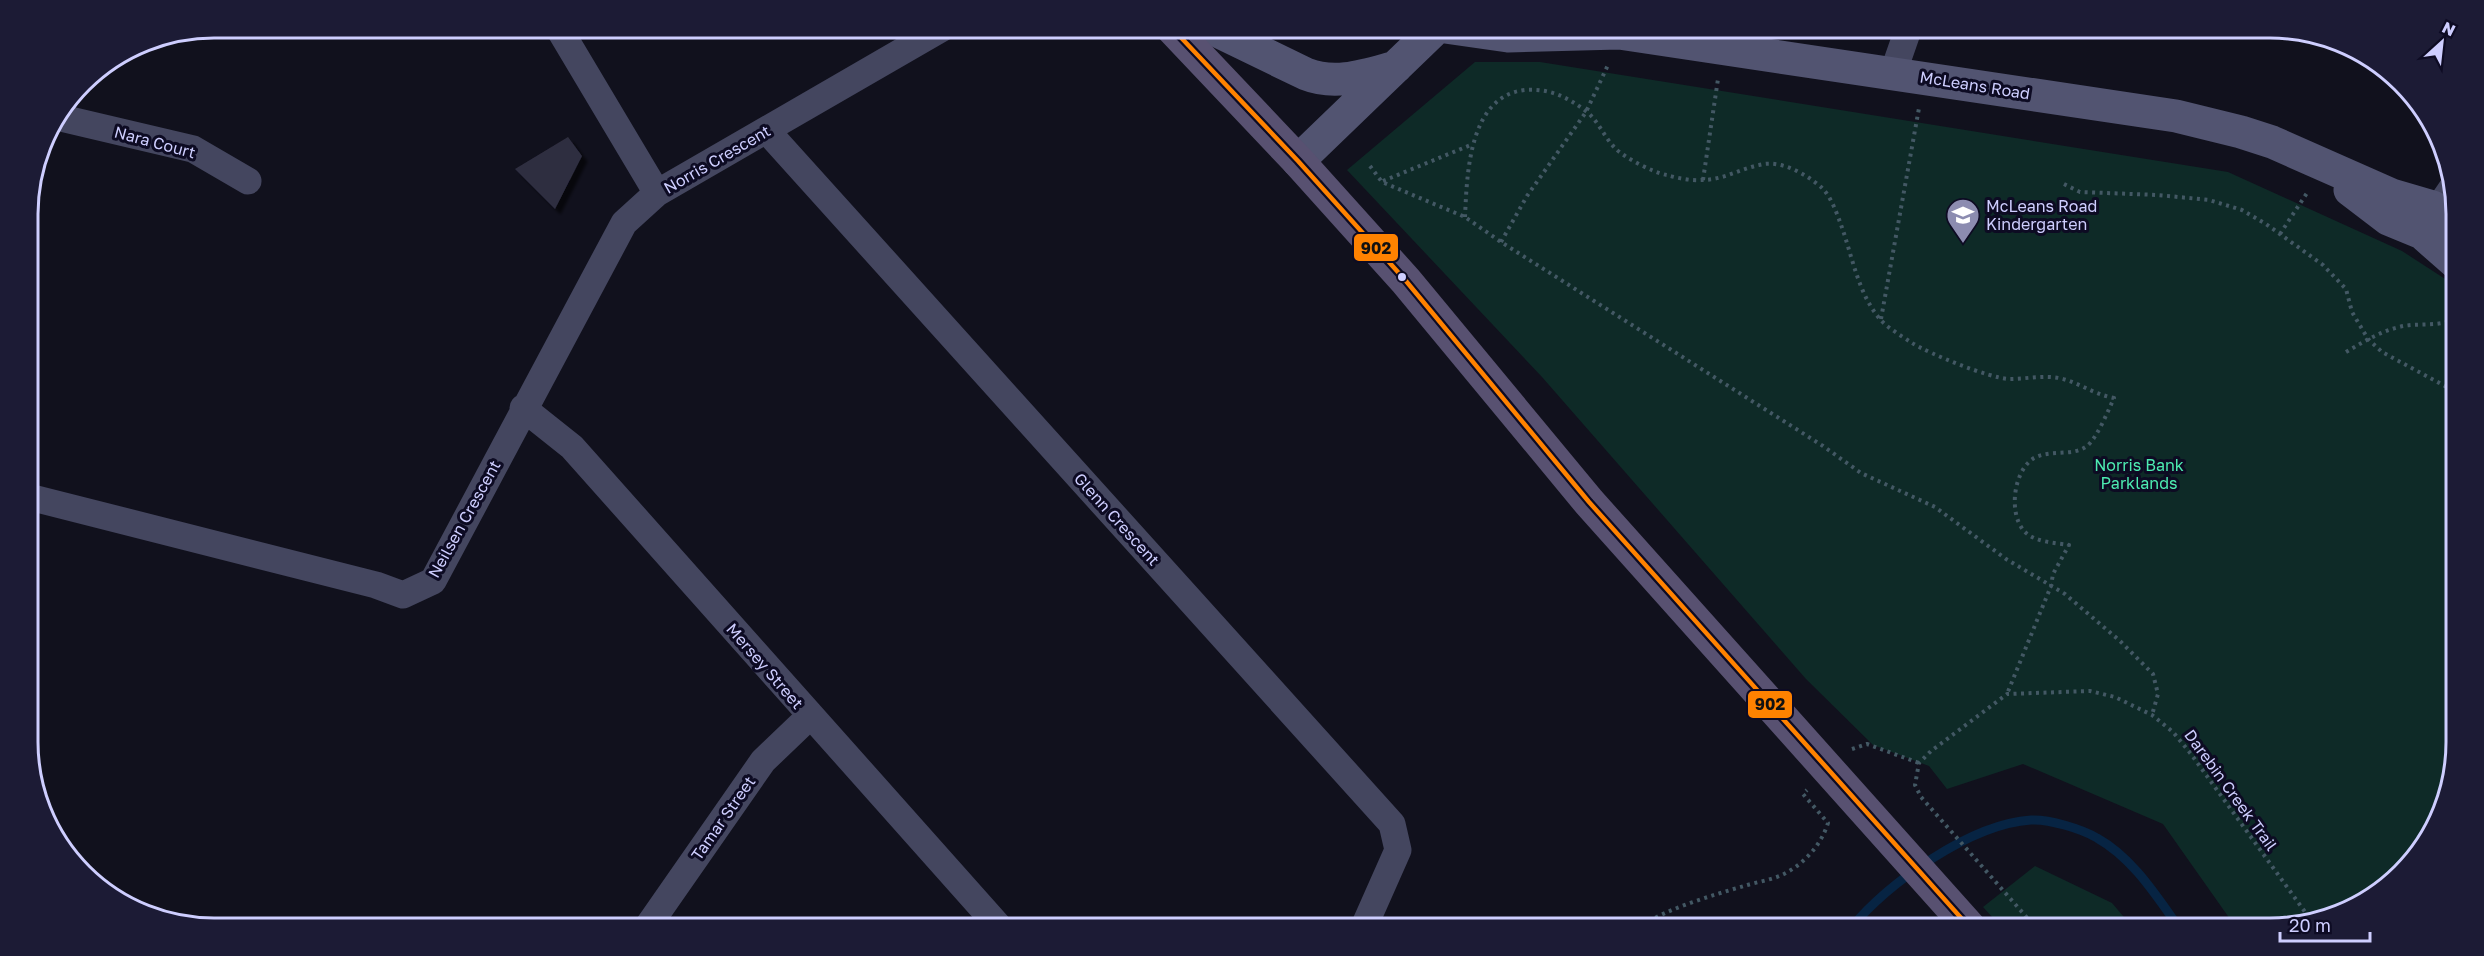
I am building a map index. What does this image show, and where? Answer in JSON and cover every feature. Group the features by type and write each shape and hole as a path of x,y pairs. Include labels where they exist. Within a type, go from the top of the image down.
{"main road":[{"path":"1181,38 1298,161 1406,281 1589,502 1827,770 1962,918"}],"street":[{"name":"Norris Crescent","path":"565,38 657,193 925,38"},
{"path":"1231,38 1306,75 1320,79 1353,78 1396,66"},
{"path":"1298,161 1425,38"},
{"name":"McLeans Road","path":"1658,38 2176,116 2262,139 2324,167 2388,219 2442,215"},
{"path":"1893,72 1905,38"},
{"name":"Nara Court","path":"65,119 193,150 248,181"},
{"name":"Glenn Crescent","path":"767,130 1392,824 1398,850 1369,918"},
{"name":"Neilsen Crescent","path":"38,499 376,585 403,595 433,581 624,223 657,193"},
{"name":"Mersey Street","path":"524,408 572,447 991,918"},
{"name":"Tamar Street","path":"654,918 763,761 810,716"}],"path":[{"path":"1501,242 1527,196 1586,112 1617,46 1614,38"},
{"path":"1703,180 1723,49"},
{"path":"1880,320 1925,78"},
{"path":"1465,217 1467,173 1473,143 1487,113 1498,98 1518,91 1541,88 1562,96 1586,112 1615,149 1664,175 1703,180 1728,176 1762,164 1782,166 1806,174 1824,189 1836,210 1857,275 1869,303 1880,320 1912,343 1943,358 2007,379 2057,378 2070,381 2096,394 2114,399 2090,444 2078,452 2054,452 2036,458 2023,467 2014,497 2017,514 2025,532 2037,538 2069,545 2053,574 2051,586 2007,694 1931,750 1919,763 1915,785 1921,798 2028,918"},
{"path":"1382,182 1473,143"},
{"path":"1370,166 1382,182 1465,217 1823,446 1861,473 1935,507 2006,559 2065,594 2120,641 2153,674 2158,694 2152,715"},
{"path":"2280,234 2324,167"},
{"path":"2064,184 2080,192 2158,195 2209,200 2242,210 2323,265 2346,289 2352,312 2368,339 2382,352 2446,387"},
{"path":"2346,352 2368,339 2400,327 2446,322"},
{"name":"Darebin Creek Trail","path":"2007,694 2090,691 2115,697 2152,715 2173,732 2191,754 2307,914"},
{"path":"1657,918 1738,888 1784,874 1811,854 1823,838 1828,823 1803,794 1849,750 1868,744 1919,763"}],"green space":[{"name":"Norris Bank Parklands","path":"1475,62 1540,62 2228,172 2402,251 2446,280 2445,765 2437,799 2417,840 2403,858 2378,882 2358,895 2327,909 2282,918 2229,918 2163,824 2023,764 1947,789 1929,766 1873,745 1806,679 1542,377 1347,170"},
{"path":"2035,866 2112,903 2125,918 1993,918 1983,907"}],"building":[{"path":"568,137 582,156 555,209 515,169"}],"waterway":[{"path":"1860,918 1908,875 1957,844 1982,832 2007,824 2031,820 2047,821 2074,828 2110,846 2133,867 2172,918"}],"transit line":[{"name":"902","path":"1181,38 1298,161 1406,281 1589,502 1961,918"}],"place":[{"name":"McLeans Road Kindergarten","path":"1963,244"}]}
